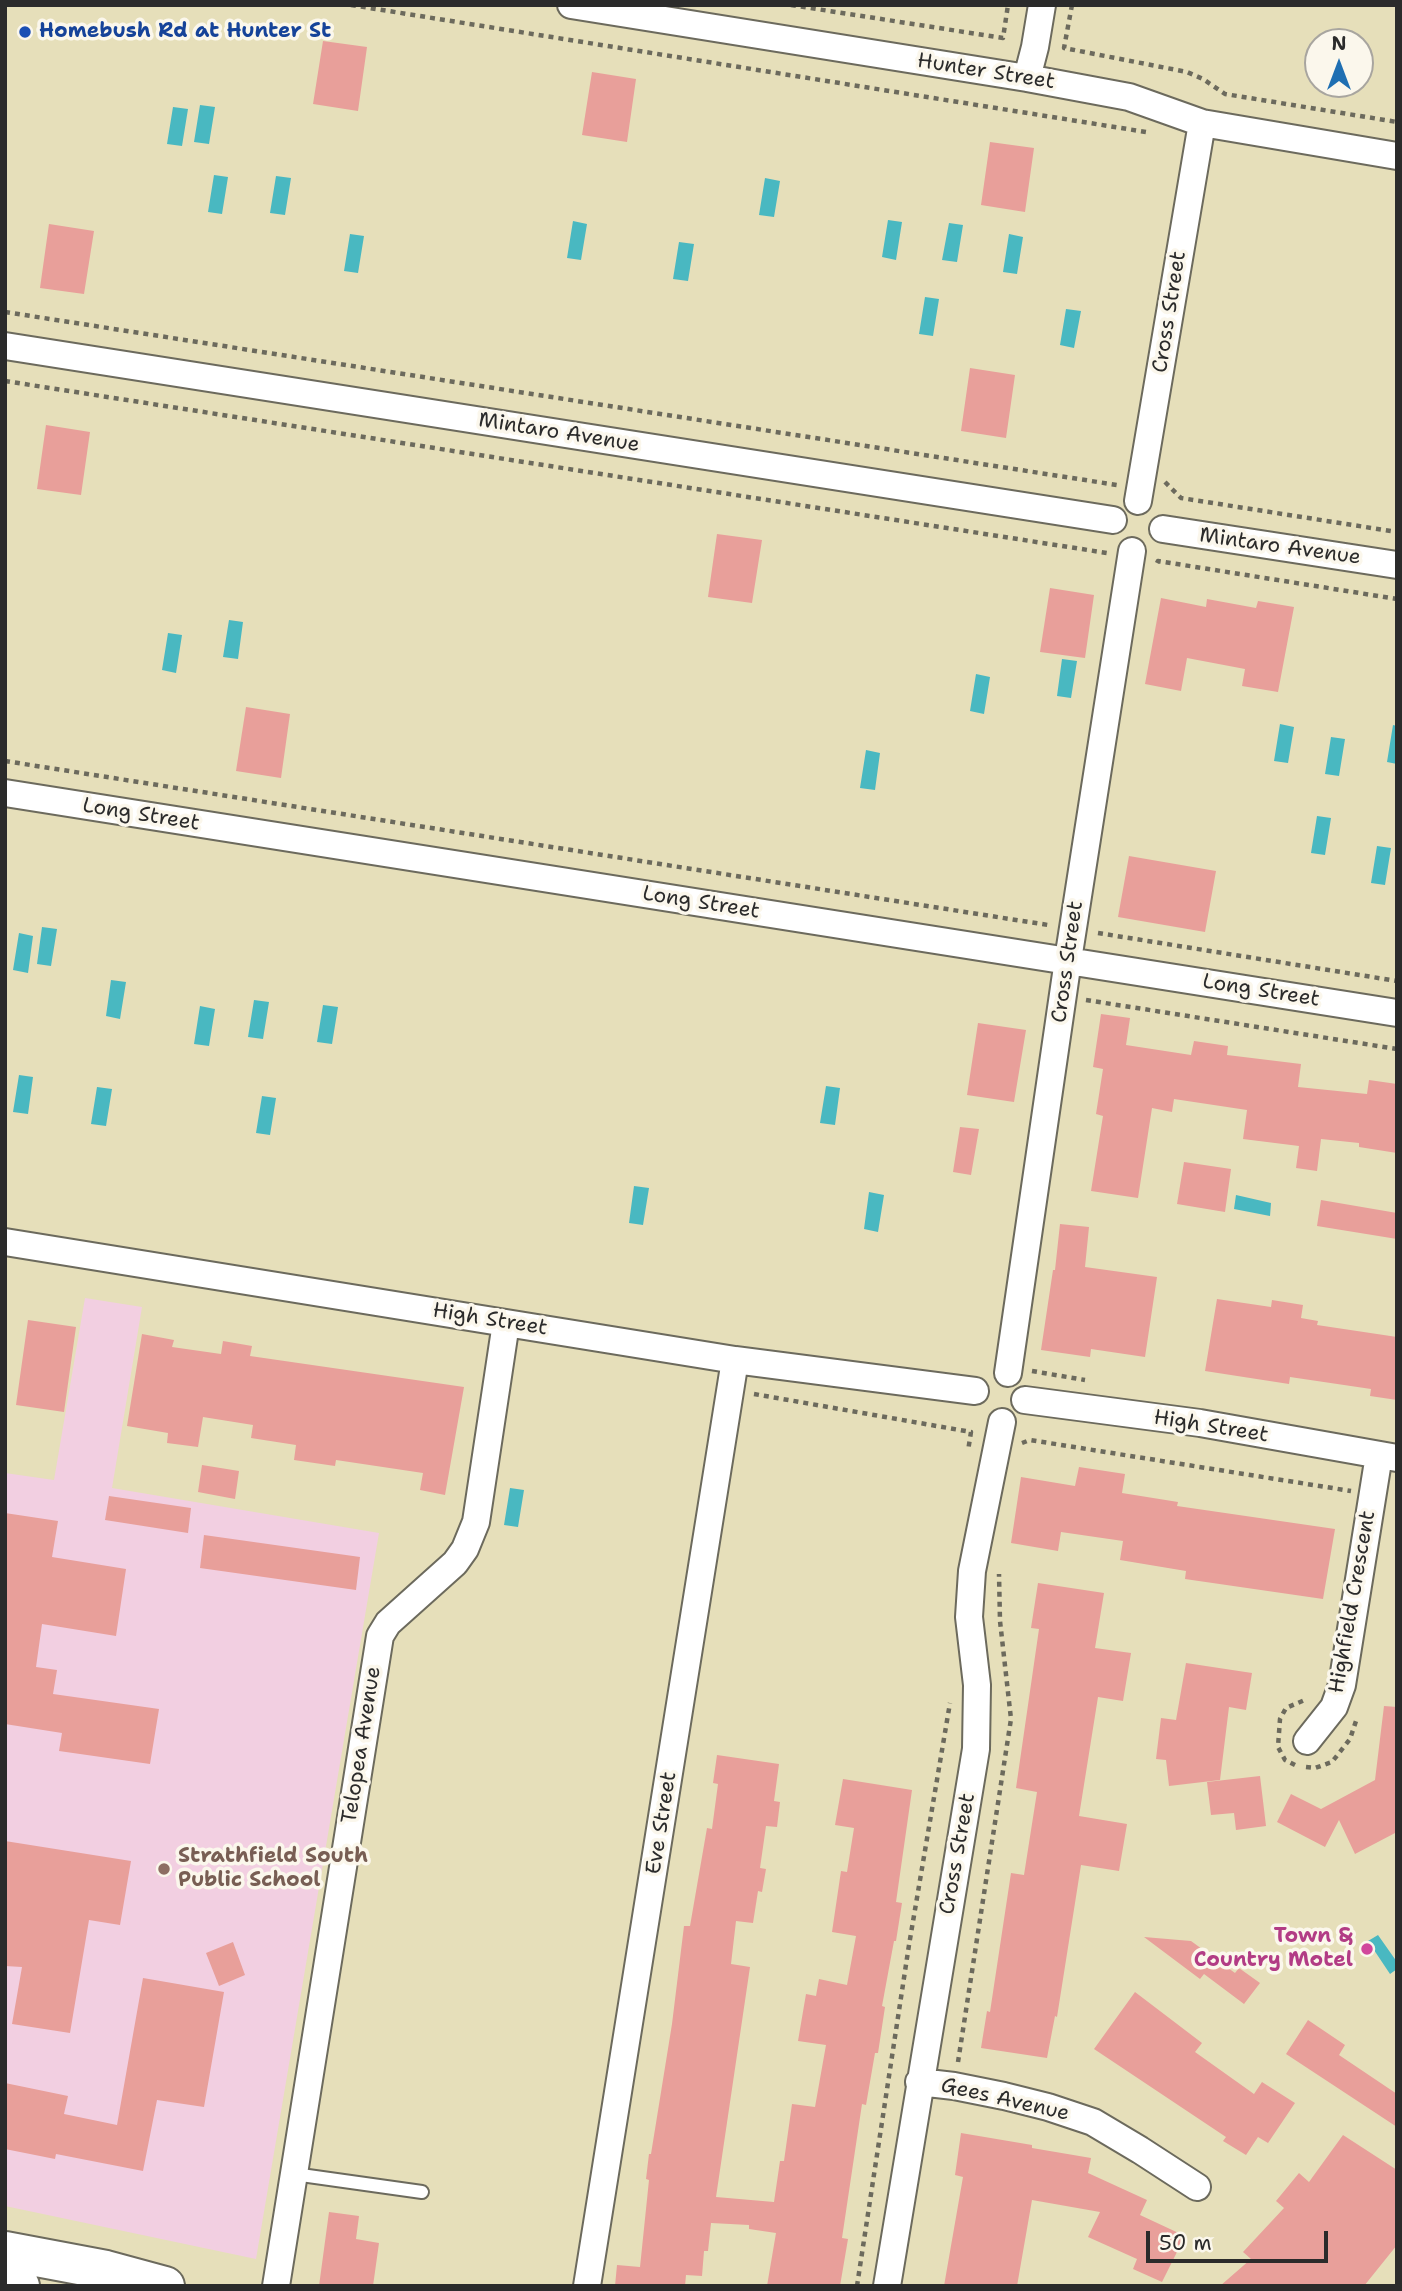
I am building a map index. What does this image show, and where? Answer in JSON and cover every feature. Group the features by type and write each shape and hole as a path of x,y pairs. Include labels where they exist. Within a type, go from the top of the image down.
{"highway":[{"path":"5,2251 106,2270 165,2286"},
{"path":"5,2283 20,2286"}],"street":[{"name":"Hunter Street","path":"571,5 1027,78 1129,97 1202,123 1397,156"},
{"path":"1027,78 1042,5"},
{"name":"Cross Street","path":"1138,501 1202,123"},
{"name":"Mintaro Avenue","path":"5,346 1113,520"},
{"path":"1138,501 1146,502 1154,507 1163,521 1161,538 1149,550 1132,551 1124,548 1114,536 1113,520 1122,506 1138,501"},
{"name":"Mintaro Avenue","path":"1163,529 1397,565"},
{"name":"Cross Street","path":"1008,1373 1068,960 1132,551"},
{"name":"Long Street","path":"5,793 1397,1013"},
{"name":"High Street","path":"5,1242 735,1360 975,1391"},
{"name":"Telopea Avenue","path":"276,2286 380,1636 388,1623 455,1563 465,1549 478,1512 506,1323"},
{"name":"Eve Street","path":"587,2286 735,1360"},
{"path":"992,1373 1008,1373 1021,1383 1025,1400 1023,1409 1010,1421 993,1421 979,1411 975,1403 975,1391 984,1377 992,1373"},
{"name":"High Street","path":"1025,1400 1200,1423 1388,1456"},
{"name":"Cross Street","path":"887,2286 976,1749 977,1685 969,1617 972,1571 1002,1422"},
{"name":"Highfield Crescent","path":"1307,1741 1334,1707 1342,1685 1388,1456"},
{"name":"Gees Avenue","path":"919,2082 1004,2096 1093,2122 1197,2187"}],"lane":[{"path":"294,2174 422,2192"}],"path":[{"path":"351,5 1152,133"},
{"path":"791,5 1003,38 1007,5"},
{"path":"1072,5 1064,48 1187,72 1225,94 1397,122"},
{"path":"5,312 1117,486 1119,476"},
{"path":"5,381 1107,553 1106,560"},
{"path":"1164,481 1181,498 1397,532"},
{"path":"1155,573 1158,561 1397,599"},
{"path":"5,761 1048,926 1050,912"},
{"path":"1098,933 1397,981"},
{"path":"1084,1013 1086,999 1397,1049"},
{"path":"750,1394 971,1432 968,1454"},
{"path":"1019,1449 1020,1443 1030,1440 1357,1492"},
{"path":"957,2069 1011,1719 1000,1621 999,1570"},
{"path":"857,2286 909,1945 952,1693"},
{"path":"1308,1698 1286,1708 1279,1719 1279,1747 1285,1760 1300,1767 1315,1768 1332,1762 1350,1739 1357,1716"}],"shaded area":[{"name":"Strathfield South Public School","path":"85,1298 142,1307 112,1488 379,1533 256,2259 5,2206 5,1473 54,1480"}],"water":[{"path":"200,105 215,107 209,144 194,142"},
{"path":"173,107 188,109 182,146 167,144"},
{"path":"214,175 228,177 222,214 208,212"},
{"path":"276,176 291,178 285,215 270,213"},
{"path":"765,178 780,181 774,217 759,215"},
{"path":"888,220 902,222 896,260 882,257"},
{"path":"573,221 587,224 581,260 567,258"},
{"path":"949,223 963,225 957,262 942,260"},
{"path":"350,234 364,236 358,273 344,271"},
{"path":"1009,234 1023,237 1017,274 1003,272"},
{"path":"679,242 694,244 688,281 673,279"},
{"path":"925,297 939,299 933,336 919,334"},
{"path":"1066,309 1081,311 1074,348 1060,345"},
{"path":"229,620 243,622 238,659 223,657"},
{"path":"168,633 182,635 176,673 162,670"},
{"path":"1062,659 1077,661 1071,698 1057,696"},
{"path":"976,674 990,677 984,714 970,711"},
{"path":"1280,724 1294,727 1288,763 1274,761"},
{"path":"1393,725 1397,726 1397,764 1387,762"},
{"path":"1331,737 1345,739 1339,776 1325,774"},
{"path":"866,750 880,753 875,790 860,788"},
{"path":"1317,816 1331,818 1325,855 1311,853"},
{"path":"1377,846 1391,848 1385,885 1371,883"},
{"path":"42,927 57,929 51,966 37,964"},
{"path":"19,933 33,936 28,973 13,970"},
{"path":"111,980 126,982 120,1019 106,1016"},
{"path":"254,1000 269,1002 263,1039 248,1037"},
{"path":"323,1005 338,1007 332,1044 317,1042"},
{"path":"200,1006 215,1009 209,1046 194,1044"},
{"path":"19,1075 33,1077 28,1114 13,1112"},
{"path":"826,1086 840,1088 835,1125 820,1123"},
{"path":"97,1087 112,1089 106,1126 91,1124"},
{"path":"262,1096 276,1098 270,1135 256,1133"},
{"path":"634,1186 649,1188 643,1225 629,1223"},
{"path":"869,1192 884,1195 878,1232 864,1229"},
{"path":"1236,1195 1271,1203 1270,1216 1234,1209"},
{"path":"510,1488 524,1490 518,1527 504,1525"},
{"path":"1378,1935 1397,1962 1397,1969 1390,1974 1368,1941"}],"building":[{"path":"323,41 367,47 358,111 313,104"},
{"path":"592,72 636,79 627,142 582,135"},
{"path":"990,142 1034,148 1025,212 981,205"},
{"path":"49,224 94,231 84,294 40,288"},
{"path":"970,368 1015,375 1006,438 961,431"},
{"path":"46,425 90,432 81,495 37,489"},
{"path":"717,534 762,540 752,603 708,597"},
{"path":"1050,588 1094,595 1085,658 1040,652"},
{"path":"1161,598 1206,607 1207,599 1256,608 1258,601 1294,607 1278,692 1242,686 1245,669 1187,658 1181,691 1145,684"},
{"path":"246,707 290,714 281,778 236,771"},
{"path":"1129,856 1216,871 1205,932 1118,917"},
{"path":"1101,1014 1130,1018 1126,1045 1191,1055 1194,1041 1228,1046 1227,1055 1301,1064 1298,1087 1367,1094 1369,1080 1397,1084 1397,1153 1359,1147 1359,1143 1321,1139 1317,1171 1296,1168 1299,1146 1243,1139 1247,1110 1174,1099 1172,1112 1152,1108 1138,1198 1091,1191 1103,1116 1096,1114 1103,1069 1093,1067"},
{"path":"978,1023 1026,1030 1014,1102 967,1095"},
{"path":"960,1127 979,1129 971,1175 953,1172"},
{"path":"1184,1162 1231,1169 1225,1212 1177,1204"},
{"path":"1321,1200 1397,1213 1397,1239 1317,1226"},
{"path":"1060,1224 1089,1227 1085,1267 1157,1277 1145,1357 1091,1349 1090,1357 1041,1350"},
{"path":"1217,1299 1271,1307 1272,1300 1303,1305 1301,1318 1318,1321 1317,1325 1397,1337 1397,1400 1370,1396 1371,1389 1290,1377 1289,1384 1205,1371"},
{"path":"28,1320 76,1327 64,1412 16,1405"},
{"path":"142,1334 174,1340 172,1347 221,1354 223,1341 252,1346 250,1356 464,1387 445,1495 420,1490 423,1473 336,1460 335,1466 294,1460 296,1445 251,1438 253,1425 203,1417 198,1447 167,1443 168,1433 127,1426"},
{"path":"202,1465 239,1471 235,1499 198,1492"},
{"path":"1079,1467 1125,1474 1122,1493 1178,1502 1177,1506 1335,1529 1323,1599 1185,1579 1186,1571 1120,1560 1123,1541 1061,1532 1058,1551 1011,1543 1021,1477 1075,1486"},
{"path":"109,1496 191,1508 188,1533 105,1520"},
{"path":"5,1513 58,1521 52,1557 126,1569 116,1636 42,1624 36,1667 57,1670 53,1694 159,1709 150,1764 59,1751 62,1733 5,1724"},
{"path":"204,1535 360,1557 356,1590 200,1568"},
{"path":"1038,1583 1104,1593 1095,1648 1131,1653 1123,1701 1098,1697 1079,1816 1127,1824 1119,1871 1081,1865 1057,2017 1055,2016 1047,2058 981,2048 987,2011 990,2012 1011,1873 1024,1875 1037,1792 1016,1788 1039,1629 1031,1628"},
{"path":"1186,1663 1252,1673 1246,1710 1229,1707 1220,1780 1169,1786 1166,1760 1156,1759 1161,1718 1176,1720"},
{"path":"1384,1706 1397,1707 1397,1832 1355,1854 1339,1820 1325,1847 1277,1822 1291,1794 1321,1809 1375,1780"},
{"path":"717,1755 779,1764 774,1801 780,1802 777,1827 766,1826 760,1868 766,1869 762,1892 758,1891 753,1923 736,1921 731,1964 750,1967 716,2197 774,2202 780,2161 784,2161 792,2104 815,2107 826,2045 798,2041 806,1994 816,1996 819,1979 847,1985 856,1936 832,1932 841,1871 847,1872 854,1828 835,1825 843,1779 912,1790 896,1902 902,1903 882,2006 885,2007 878,2053 875,2053 866,2105 862,2104 842,2238 848,2239 840,2286 767,2286 776,2233 749,2229 749,2225 711,2223 708,2251 704,2251 702,2276 686,2275 685,2286 615,2286 617,2265 640,2267 649,2154 672,2024 684,1926 690,1926 707,1828 712,1829 718,1784 713,1783"},
{"path":"1260,1776 1266,1826 1236,1830 1234,1813 1211,1815 1207,1782"},
{"path":"5,1841 131,1861 120,1925 89,1920 70,2033 12,2024 22,1967 5,1966"},
{"path":"1144,1937 1191,1941 1235,1973 1239,1968 1260,1983 1244,2004 1204,1974 1200,1979"},
{"path":"233,1942 245,1975 219,1986 206,1953"},
{"path":"143,1978 224,1992 204,2107 157,2100 143,2171 56,2154 55,2159 5,2149 5,2083 68,2096 64,2114 117,2125"},
{"path":"1135,1992 1202,2043 1195,2052 1254,2094 1262,2082 1295,2103 1268,2143 1258,2137 1246,2155 1223,2141 1226,2137 1094,2049"},
{"path":"1308,2020 1345,2045 1339,2055 1397,2094 1397,2127 1286,2054"},
{"path":"961,2133 1091,2158 1088,2173 1147,2200 1140,2215 1185,2236 1162,2282 1133,2269 1137,2259 1088,2237 1100,2212 1032,2200 1017,2286 944,2286 963,2177 955,2175"},
{"path":"1343,2135 1397,2170 1397,2245 1364,2286 1220,2286 1251,2259 1243,2252 1284,2208 1276,2201 1299,2173 1309,2182"},
{"path":"329,2212 359,2216 356,2239 379,2243 373,2286 319,2286"}],"place":[{"name":"Homebush Rd at Hunter St","path":"25,32"},
{"name":"Strathfield South Public School","path":"164,1869"},
{"name":"Town & Country Motel","path":"1367,1949"}]}
